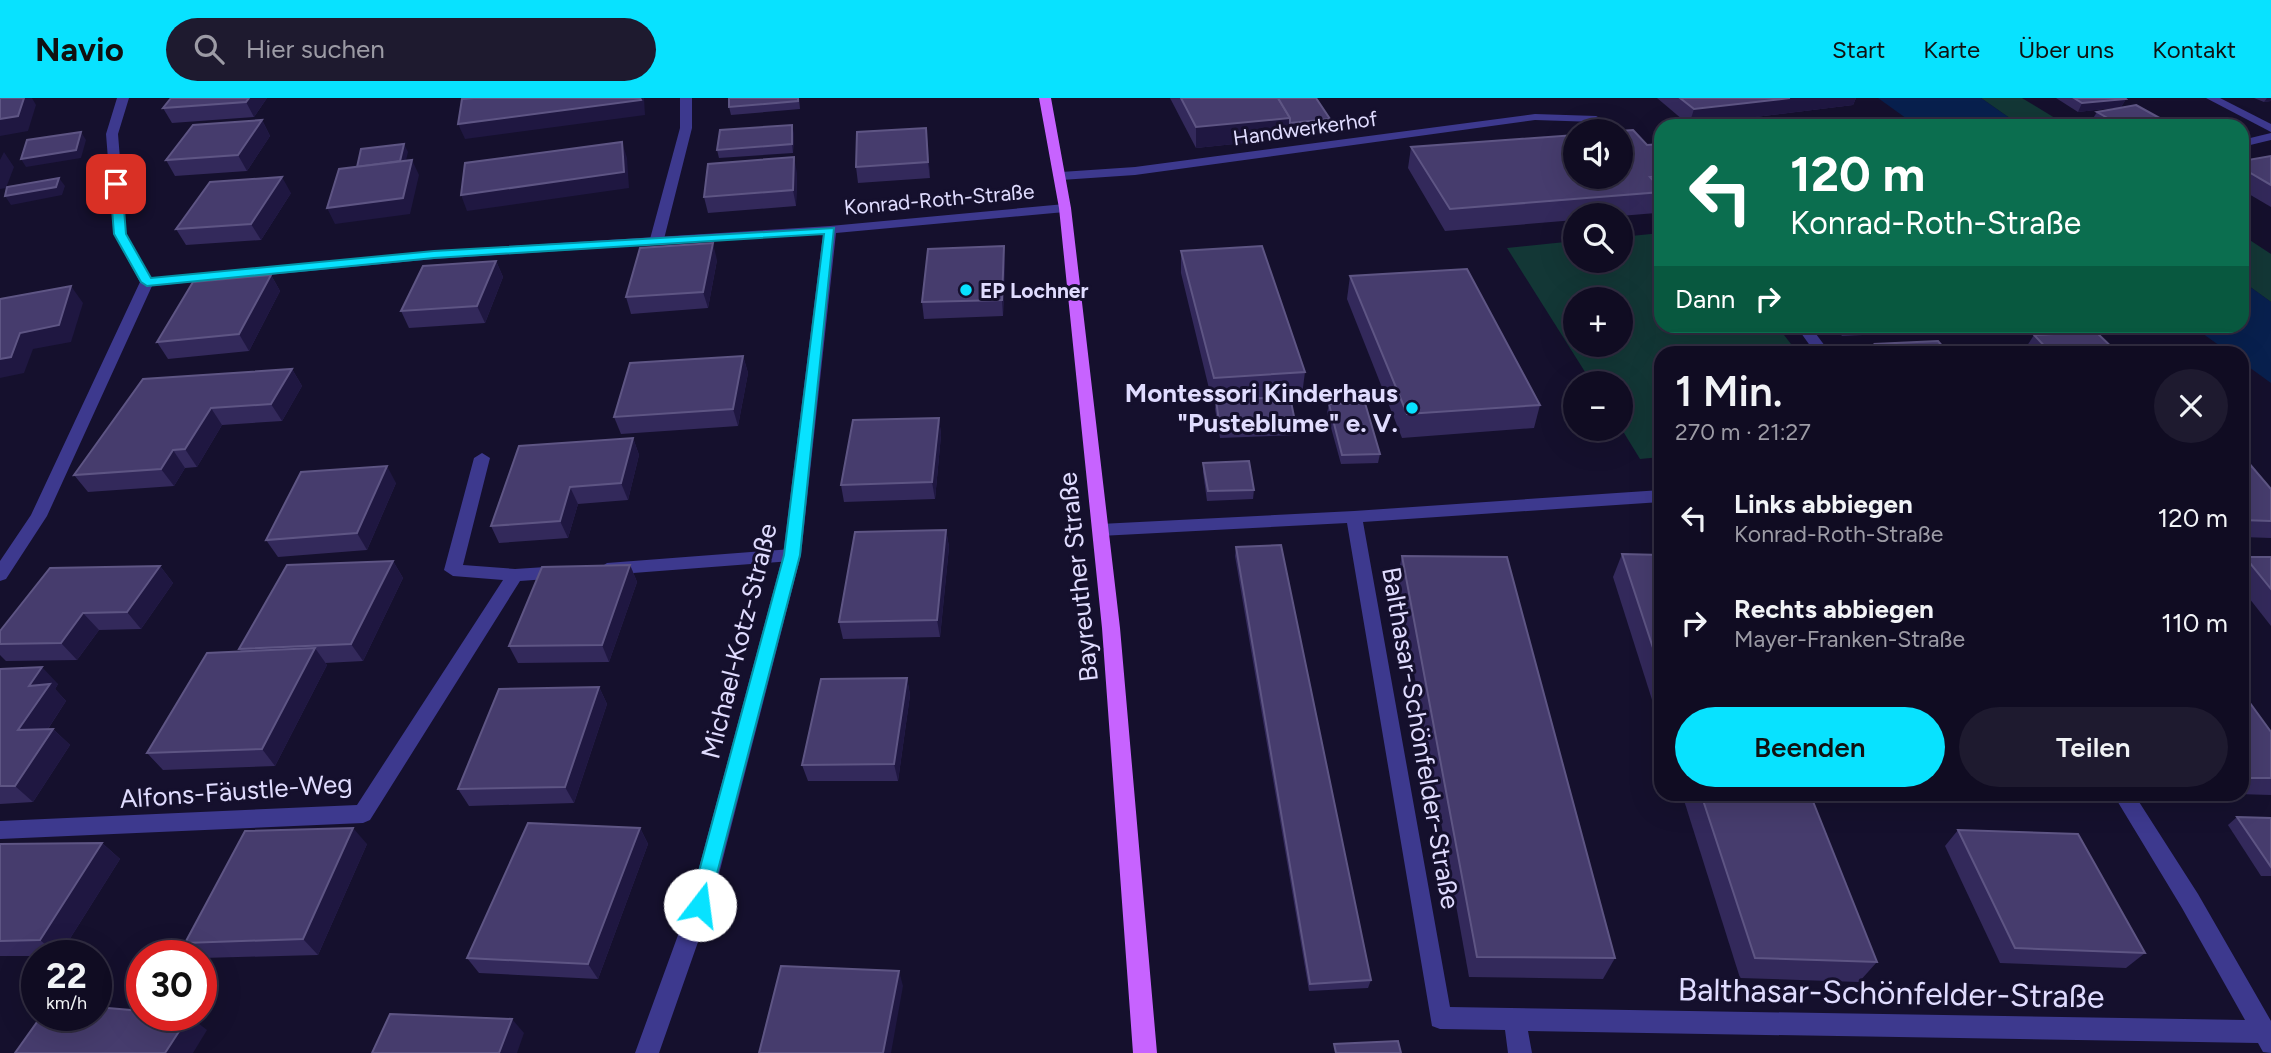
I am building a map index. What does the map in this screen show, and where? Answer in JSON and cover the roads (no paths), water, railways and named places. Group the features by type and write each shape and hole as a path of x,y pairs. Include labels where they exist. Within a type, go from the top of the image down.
{"main road":[{"name":"Bayreuther Straße","path":"1045,98 1065,208 1100,530 1145,1053"}],"street":[{"path":"0,575 39,516 147,282 120,234 112,134 123,98"},
{"path":"657,239 686,128 686,98"},
{"path":"2212,98 2271,129"},
{"name":"Handwerkerhof","path":"1060,176 1135,171 1535,117 1596,119"},
{"path":"2249,142 2271,136"},
{"name":"Konrad-Roth-Straße","path":"147,282 434,255 830,230 1065,208"},
{"name":"Michael-Kotz-Straße","path":"647,1053 700,905 792,555 830,230"},
{"path":"482,458 453,570 514,575 792,555"},
{"path":"1100,530 1353,517 1654,496"},
{"name":"Balthasar-Schönfelder-Straße","path":"1353,517 1440,1018 2268,1038"},
{"name":"Alfons-Fäustle-Weg","path":"0,831 363,814 514,575"},
{"name":"Balthasar-Schönfelder-Straße","path":"2127,801 2190,901 2268,1038"},
{"path":"1515,1020 1520,1053"}],"water":[{"path":"1878,98 1981,98 2011,119 1907,119"},
{"path":"2249,286 2271,302 2271,383 2249,367 2249,346 2220,346 2202,333 2249,333"}],"place":[{"name":"EP Lochner","path":"966,290"},
{"name":"Montessori Kinderhaus \"Pusteblume\" e. V.","path":"1412,408"}]}
